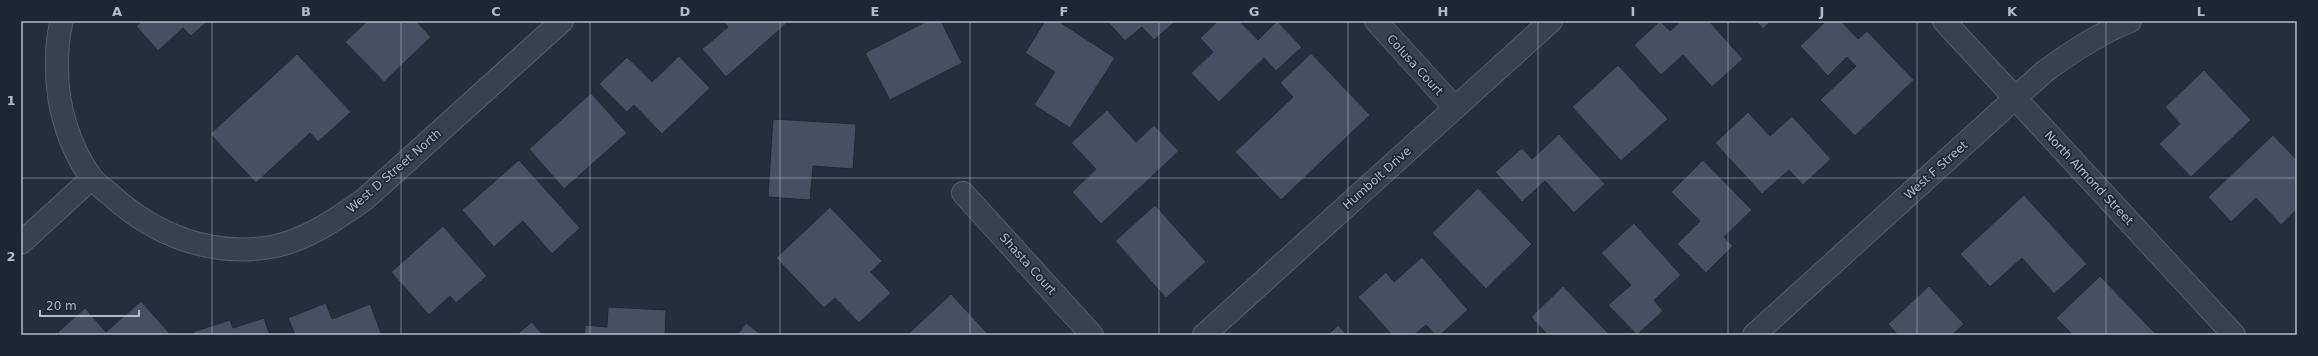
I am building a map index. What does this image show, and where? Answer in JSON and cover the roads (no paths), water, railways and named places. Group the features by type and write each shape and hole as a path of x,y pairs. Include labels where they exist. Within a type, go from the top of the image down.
{"street":[{"name":"West D Street North","path":"62,21 57,57 57,82 61,112 69,134 92,178 130,213 154,228 206,246 243,249 271,246 296,239 343,215 365,199 562,21"},
{"name":"Colusa Court","path":"1376,21 1455,108"},
{"name":"Humbolt Drive","path":"1204,335 1551,21"},
{"name":"North Almond Street","path":"1944,21 2234,335"},
{"name":"West F Street","path":"1754,335 2044,72 2076,49 2108,30 2130,21"},
{"path":"21,243 92,178"},
{"name":"Shasta Court","path":"963,193 1092,335"}]}
